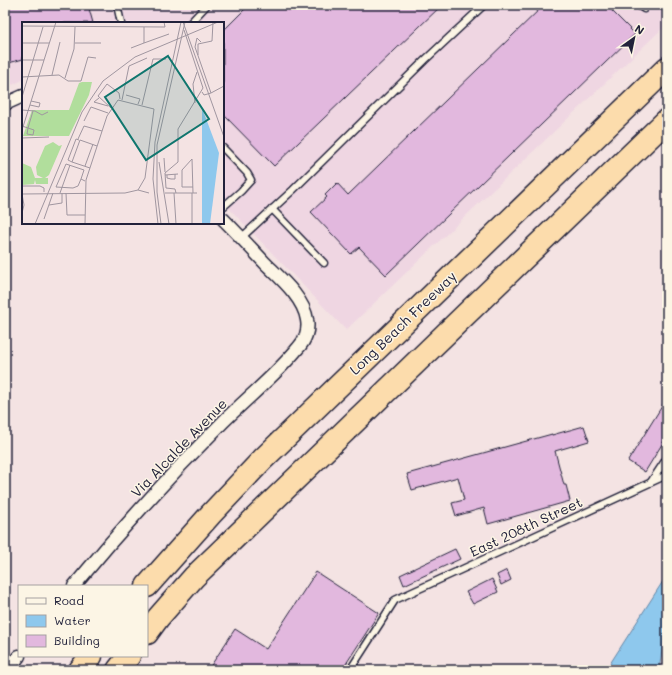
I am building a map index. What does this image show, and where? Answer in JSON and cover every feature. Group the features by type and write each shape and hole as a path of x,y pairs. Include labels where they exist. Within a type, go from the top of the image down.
{"highway":[{"name":"Long Beach Freeway","path":"148,585 211,514 263,459 667,68"},
{"path":"148,637 153,625 200,572 667,120"},
{"path":"80,670 90,657"},
{"path":"118,670 128,657"},
{"path":"130,670 136,657"}],"street":[{"path":"5,104 22,96"},
{"path":"224,220 242,238"},
{"name":"Via Alcalde Avenue","path":"75,585 172,474 300,347 307,333 308,321 304,308 293,293 242,238"},
{"path":"8,670 18,657"}],"lane":[{"path":"117,5 121,22"},
{"path":"191,22 208,5"},
{"path":"242,238 484,5"},
{"path":"638,5 644,9"},
{"path":"224,149 247,173 251,180 224,206"},
{"path":"272,209 324,263"},
{"path":"651,482 667,458"},
{"name":"East 208th Street","path":"350,670 395,600 667,475"}],"shaded area":[{"path":"5,5 667,5 667,24 346,330 224,203 224,22 22,22 22,80 5,88"}],"water":[{"path":"667,575 667,619 659,670 606,670"}],"building":[{"path":"5,5 88,5 93,22 22,22 22,59 5,64"},
{"path":"249,5 442,5 274,166 224,115 224,30"},
{"path":"544,5 606,5 635,34 386,275 359,247 351,254 311,212 327,197 325,195 337,183 348,195"},
{"path":"667,398 667,436 645,472 628,461"},
{"path":"584,426 589,441 555,451 570,501 488,524 484,508 456,516 452,503 464,500 458,477 412,490 407,474"},
{"path":"455,549 460,559 404,585 400,575"},
{"path":"507,570 511,580 501,585 497,575"},
{"path":"316,572 379,613 342,670 208,670 235,629 266,649"},
{"path":"492,579 498,592 473,604 466,592"}]}
